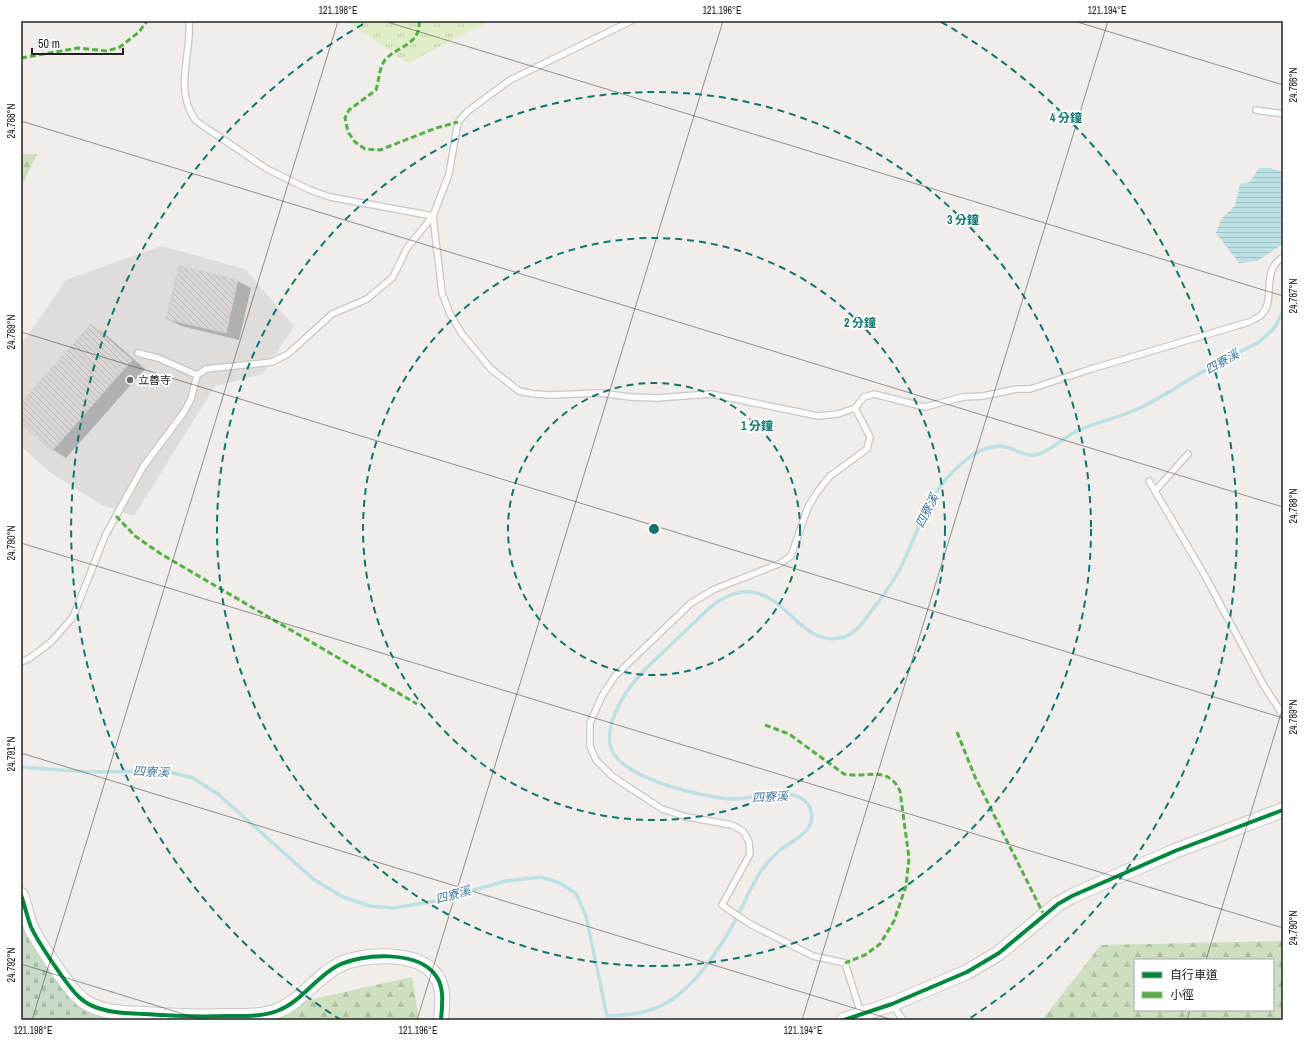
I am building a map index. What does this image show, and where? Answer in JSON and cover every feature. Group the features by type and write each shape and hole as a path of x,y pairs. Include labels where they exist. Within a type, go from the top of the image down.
{"street":[{"path":"844,1020 892,1004 983,964 999,953 1058,904 1072,896 1175,851 1283,810"},
{"path":"21,895 31,926 38,939 74,992 78,997 92,1006 106,1011 182,1017 263,1015 278,1011 293,1002 323,975 338,965 358,959 395,956 411,959 425,966 436,976 442,993 441,1020"}],"lane":[{"path":"188,21 185,92 188,110 196,121 267,169 310,190 330,197 433,216"},
{"path":"21,662 30,658 51,642 73,617 105,536 143,467 184,412 191,399 197,375 206,368 272,362 288,354 332,314 367,299 393,277 407,248 433,216 449,174 458,122 468,111 510,80 631,21"},
{"path":"1256,110 1283,114"},
{"path":"433,216 442,293 450,314 462,334 491,369 519,391 551,395 600,393 630,397 656,398 711,394 818,416 838,414 855,408 864,397 874,394 925,407 963,397 1017,389 1030,390 1091,369 1249,322 1261,315 1267,306 1268,280 1272,269 1283,257"},
{"path":"138,353 158,358 197,375"},
{"path":"855,408 870,437 867,449 830,476 818,491 808,507 791,556 781,563 715,589 691,603 615,676 602,696 590,723 590,746 596,760 612,776 662,809 687,817 732,825 743,831 749,842 750,854 722,905 750,924 814,956 845,963 861,1014"},
{"path":"1155,491 1188,454"},
{"path":"1149,481 1204,574 1264,686 1283,715"},
{"path":"892,1004 903,1020"}],"shaded area":[{"name":"立善寺","path":"161,246 245,269 294,326 263,374 215,386 134,516 102,505 48,471 21,446 21,345 66,280"}],"green space":[{"path":"346,21 489,21 408,63"},
{"path":"21,154 37,154 21,188"},
{"path":"21,903 86,1005 149,1020 21,1020"},
{"path":"1283,941 1283,1020 1042,1020 1101,945"},
{"path":"412,977 419,1020 219,1020"}],"water":[{"path":"1259,168 1270,168 1283,172 1283,244 1257,261 1239,263 1216,233 1221,219 1235,206 1240,184 1250,182"}],"building":[{"path":"179,266 238,280 226,333 166,319"},
{"name":"立善寺","path":"91,324 132,360 52,451 21,424 21,403"}],"waterway":[{"name":"四寮溪","path":"21,767 89,772 165,771 193,778 218,794 313,879 343,897 370,906 394,908 435,901 506,881 541,877 562,884 576,894 586,916 607,1016 633,1014 650,1010 674,998 700,973 716,952 729,931 761,871 780,850 804,833 811,822 812,815 806,802 794,795 780,794 731,799 718,798 664,784 630,769 618,759 611,748 609,736 616,711 621,701 641,673 720,600 739,593 756,593 771,599 809,631 819,636 831,639 848,636 861,624 890,585 901,567 932,499 950,474 965,460 982,450 1000,446 1030,455 1039,454 1071,434 1143,406 1212,366 1259,342 1275,327 1283,311"}],"marked path":[{"path":"21,58 78,48 107,51 120,47 139,32 147,21"},
{"path":"419,21 419,29 412,40 390,55 383,63 376,90 349,110 345,118 348,132 355,142 365,149 380,150 436,128 458,122"},
{"path":"116,516 135,536 161,554 417,704"},
{"path":"765,725 789,734 844,774 882,775 895,783 900,791 909,858 906,886 894,921 880,944 865,955 845,963"},
{"path":"957,732 975,777 1044,915"}],"cycle path":[{"path":"844,1020 892,1004 967,972 999,953 1058,904 1072,896 1175,851 1283,810"},
{"path":"21,895 31,927 60,974 85,1002 102,1009 120,1013 186,1016 245,1016 265,1014 286,1007 337,966 360,958 389,956 417,962 428,968 436,976 442,992 441,1020"}],"place":[{"name":"立善寺","path":"130,380"}]}
